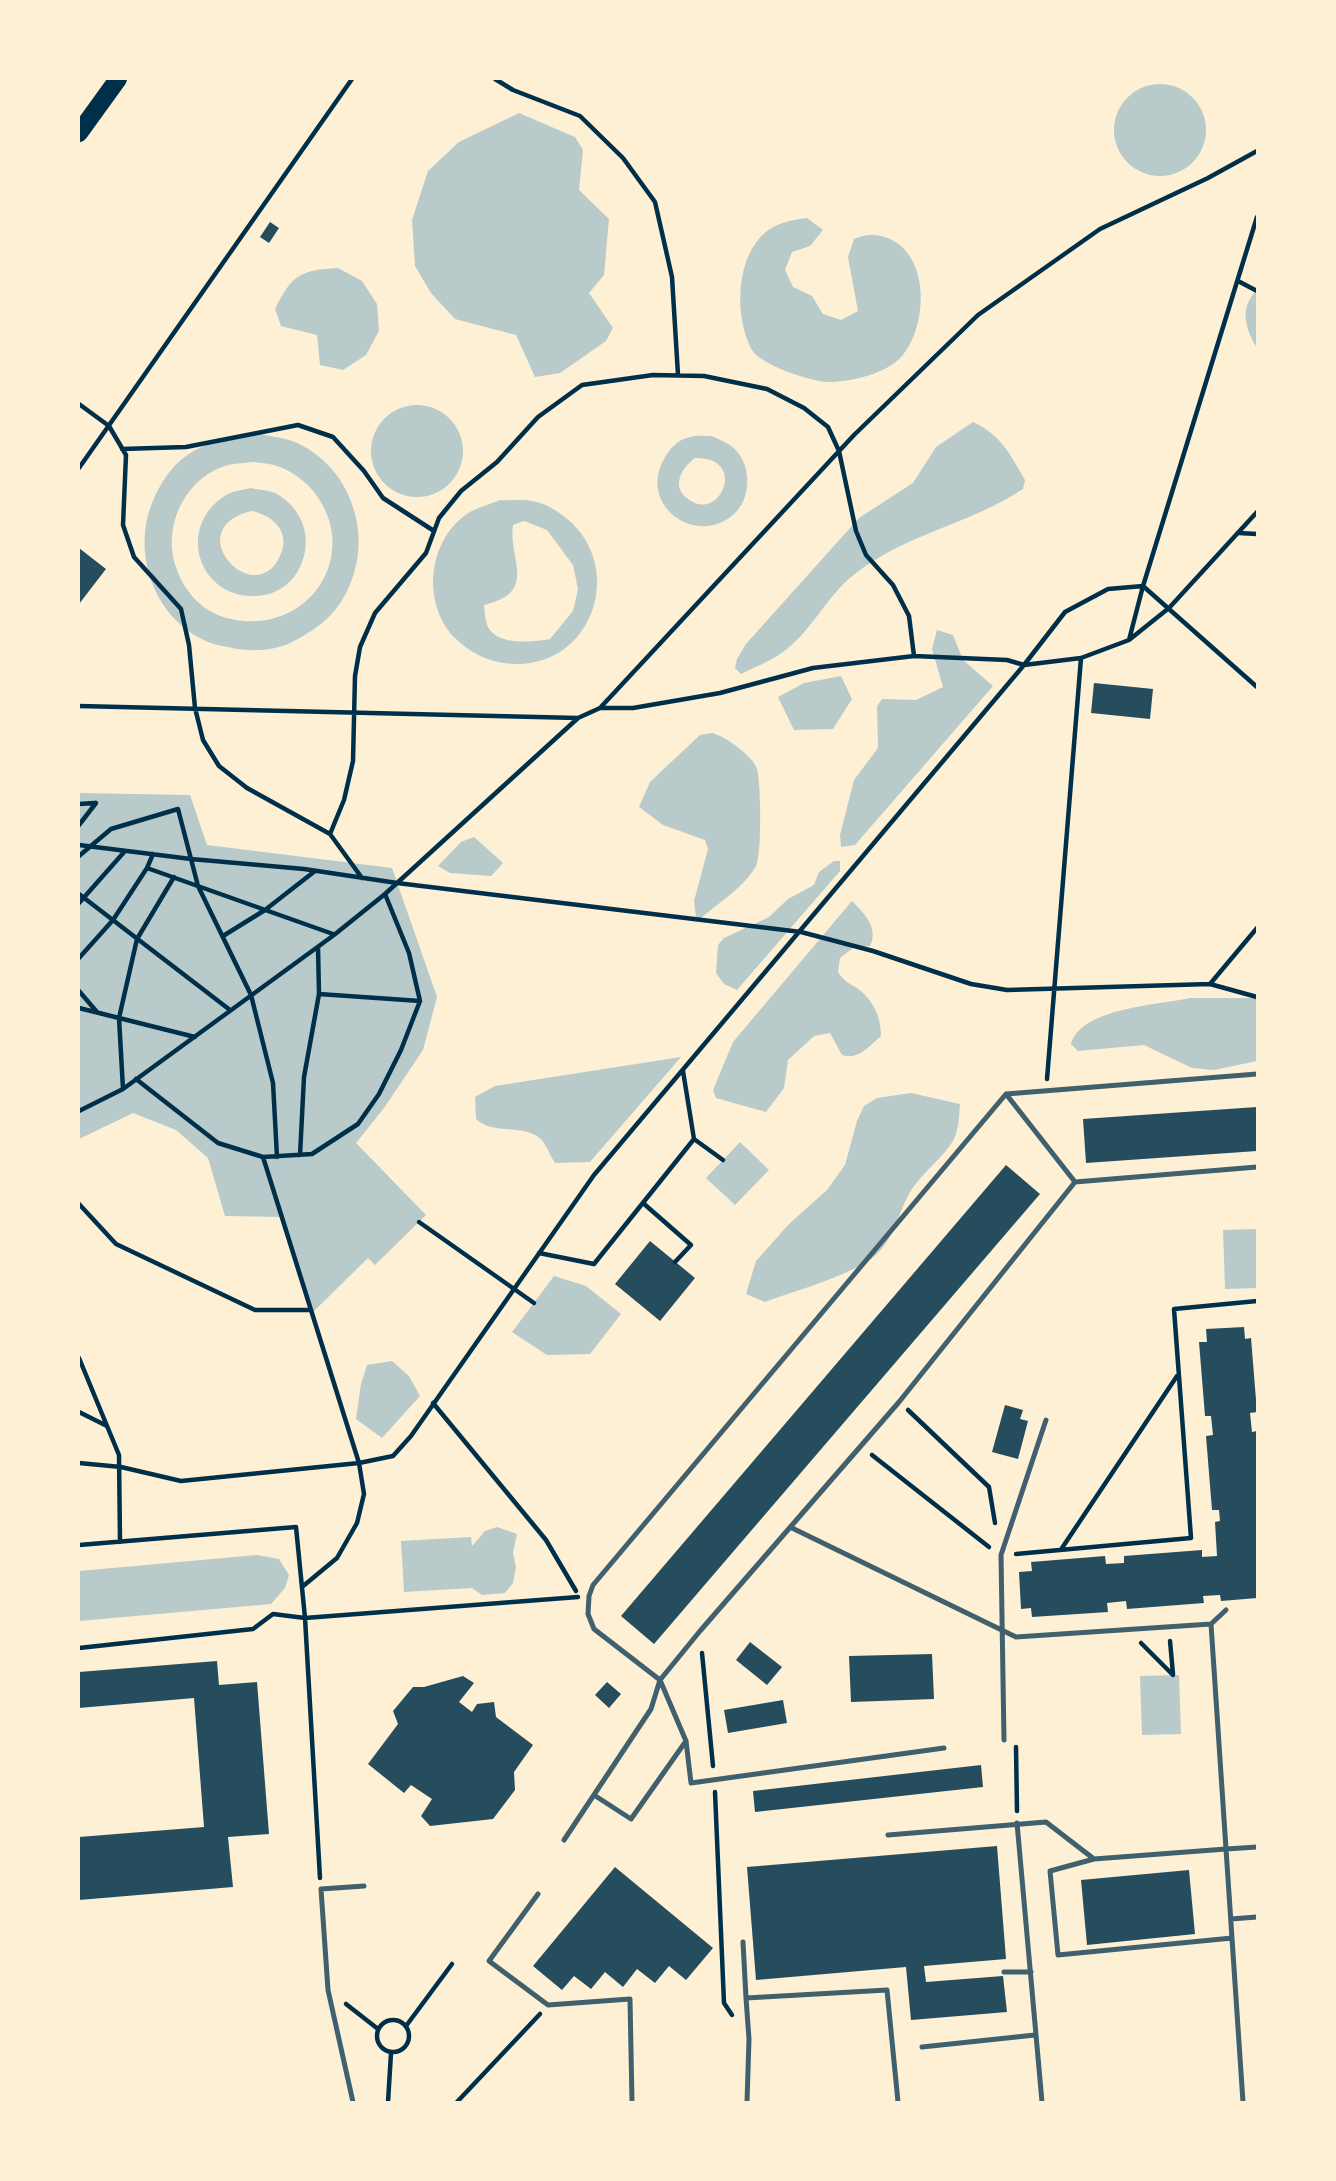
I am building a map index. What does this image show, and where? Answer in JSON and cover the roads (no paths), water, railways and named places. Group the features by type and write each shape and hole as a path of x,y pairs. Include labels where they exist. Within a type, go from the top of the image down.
{"main road":[{"path":"79,133 118,79"}],"lane":[{"path":"944,1748 691,1783 686,1741 660,1681 594,1629 588,1614 593,1585 1006,1094 1257,1074"},
{"path":"1006,1094 1075,1182"},
{"path":"564,1840 652,1709 660,1681 700,1631 899,1402 1075,1182 1257,1167"},
{"path":"1004,1740 1000,1555 1046,1420"},
{"path":"792,1528 1016,1637 1211,1624 1226,1610"},
{"path":"1211,1624 1243,2102"},
{"path":"594,1795 631,1819 686,1741"},
{"path":"888,1835 1046,1822 1094,1859"},
{"path":"1017,1823 1042,2102"},
{"path":"1232,1938 1058,1955 1050,1871 1094,1859 1257,1847"},
{"path":"353,2102 328,1990 321,1889 364,1886"},
{"path":"538,1894 489,1961 548,2005 630,1999 632,2102"},
{"path":"1231,1919 1257,1917"},
{"path":"743,1942 749,2039 747,2102"},
{"path":"1004,1972 1031,1972"},
{"path":"746,1998 887,1990 898,2102"},
{"path":"922,2047 1035,2035"}]}
